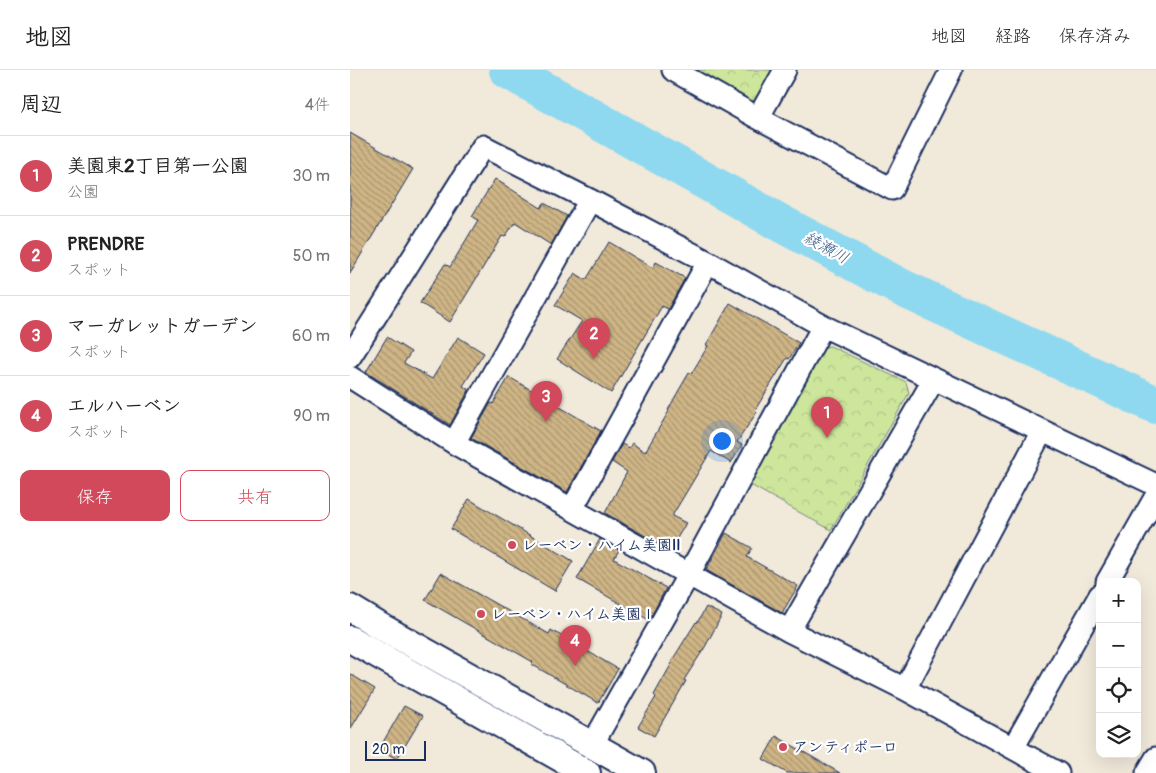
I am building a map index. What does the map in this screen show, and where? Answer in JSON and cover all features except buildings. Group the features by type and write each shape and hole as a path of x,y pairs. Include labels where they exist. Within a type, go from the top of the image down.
{"street":[{"path":"673,70 758,118 892,189 951,70"},
{"path":"758,118 785,70"},
{"path":"350,357 483,146 708,262 823,326 1156,485"},
{"path":"454,442 590,200"},
{"path":"572,509 708,262"},
{"path":"592,745 689,574 823,326"},
{"path":"350,377 454,442 790,631 905,690 1058,773"},
{"path":"790,631 934,379"},
{"path":"905,690 1042,431"},
{"path":"1109,578 1156,496"},
{"path":"1013,748 1096,602"},
{"path":"350,608 642,773"},
{"path":"350,639 581,771"},
{"path":"1147,773 1156,758"}],"green space":[{"path":"688,70 773,70 756,100 747,103"},
{"path":"830,346 906,382 909,393 831,530 747,483 820,347"}],"waterway":[{"name":"綾瀬川","path":"508,70 782,224 902,288 1156,405"}],"place":[{"name":"PRENDRE","path":"594,359"},
{"name":"マーガレットガーデン","path":"546,422"},
{"name":"美園東2丁目第一公園","path":"827,438"},
{"name":"レーベン・ハイム美園II","path":"512,545"},
{"name":"レーベン・ハイム美園Ⅰ","path":"481,614"},
{"name":"エルハーベン","path":"575,666"},
{"name":"アンティポーロ","path":"783,747"}]}
